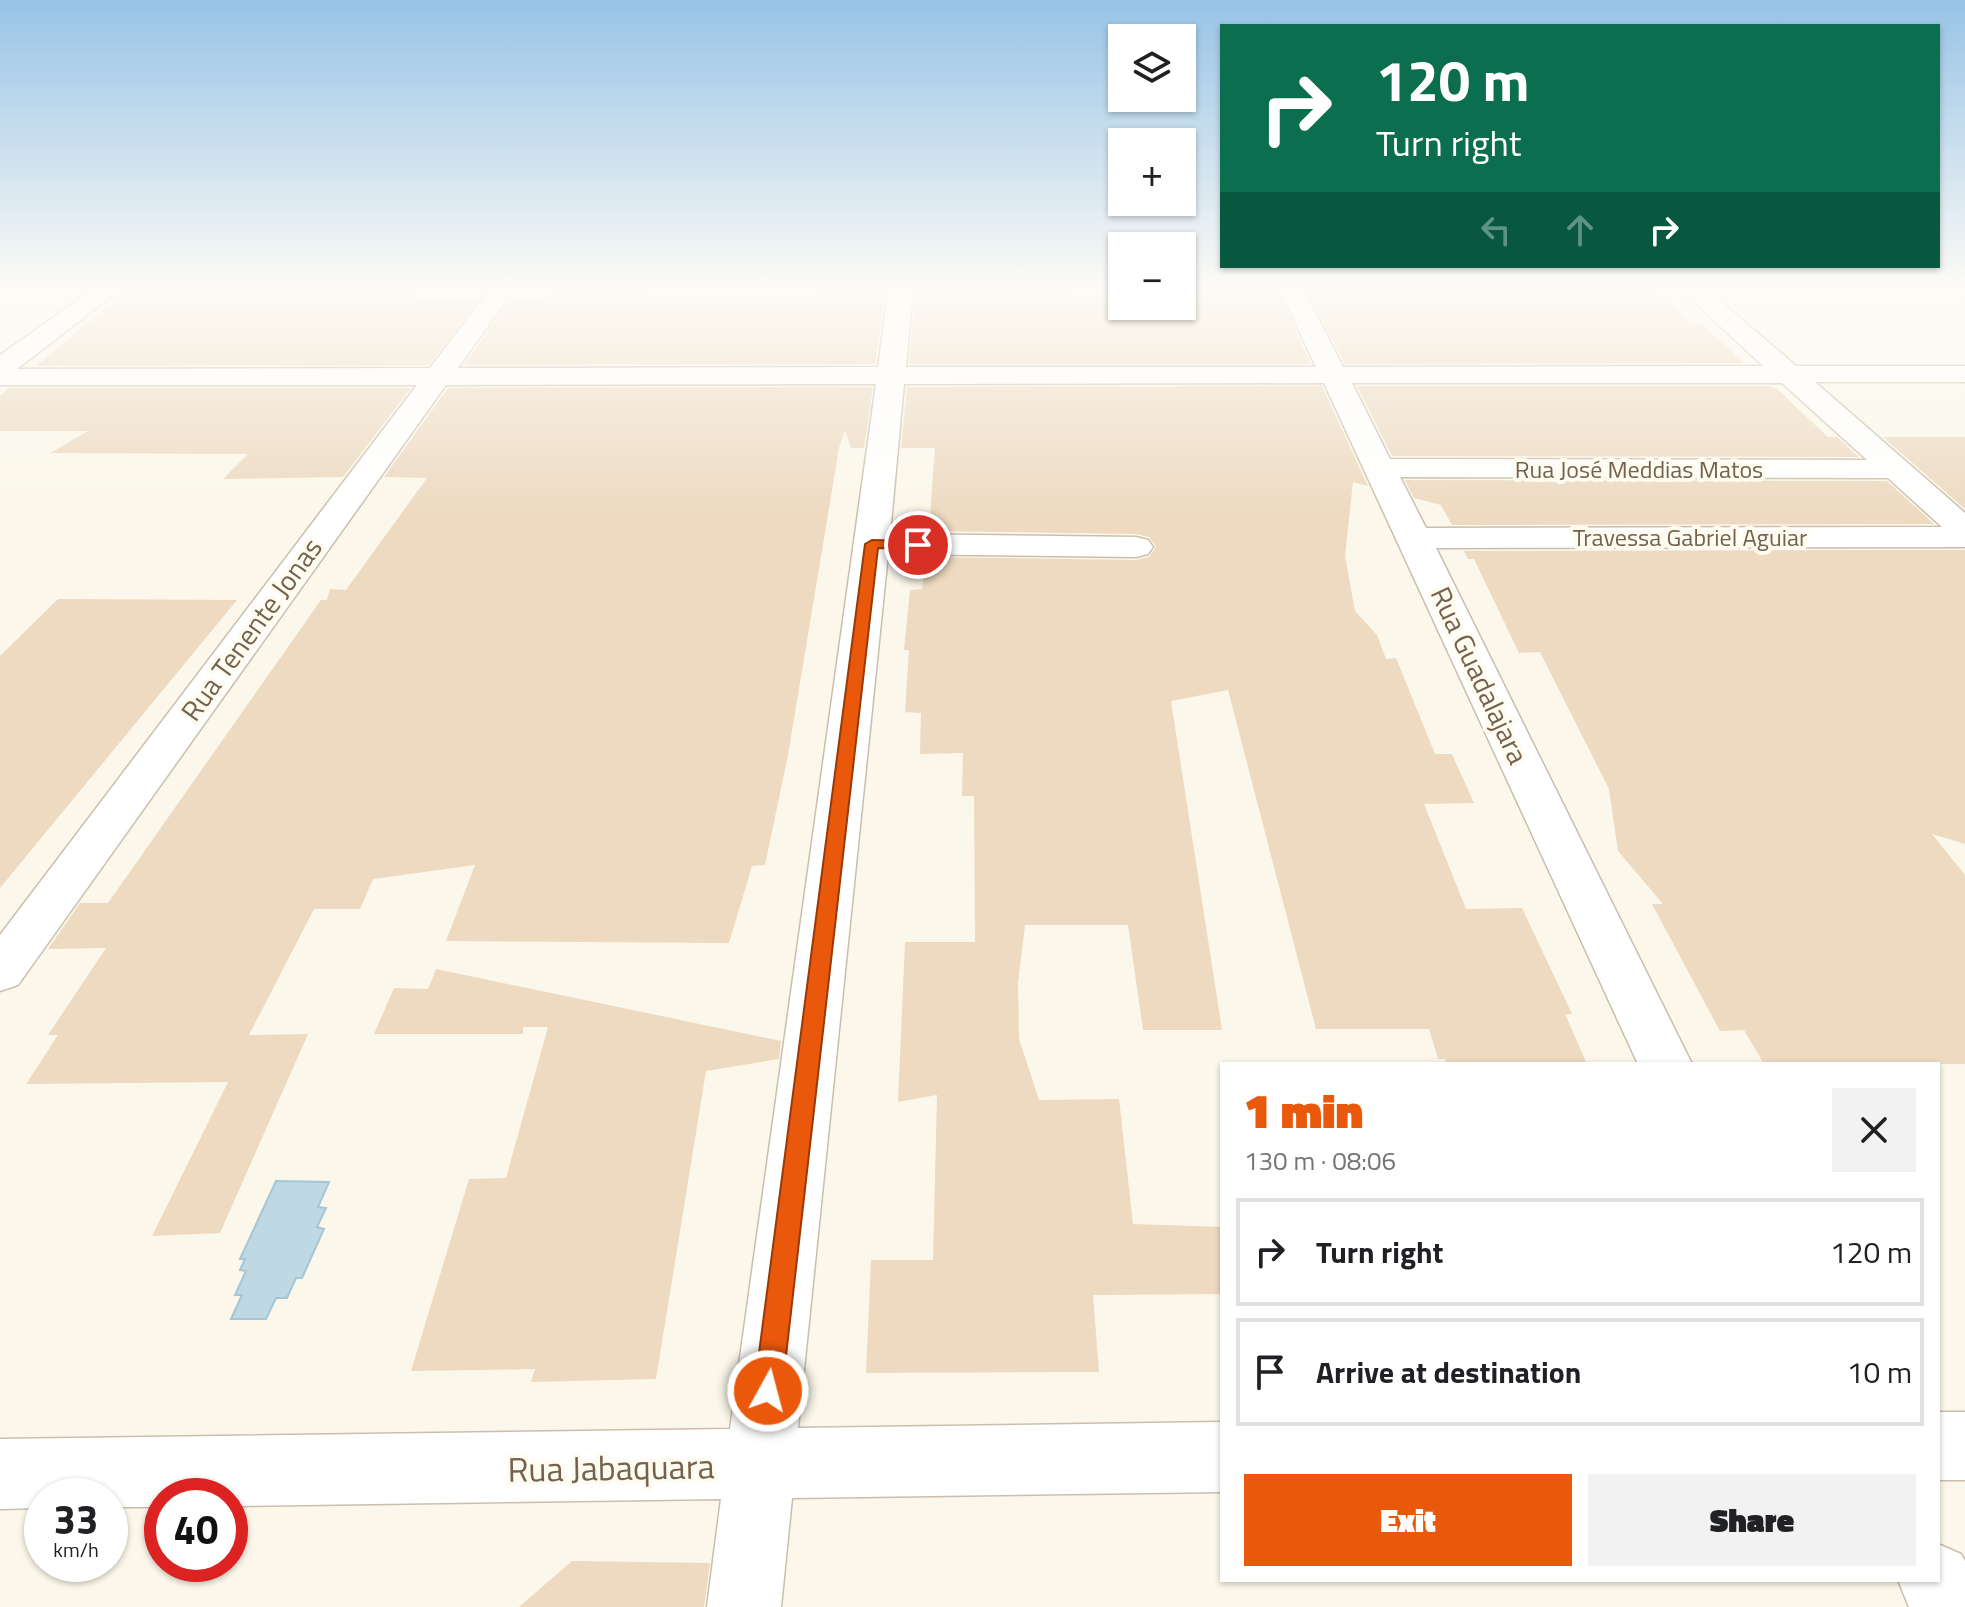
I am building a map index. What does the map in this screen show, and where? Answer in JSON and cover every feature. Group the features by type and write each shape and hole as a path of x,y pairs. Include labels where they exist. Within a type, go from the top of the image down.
{"street":[{"name":"Rua Tenente Jonas","path":"0,972 447,363"},
{"path":"744,1607 892,363"},
{"name":"Rua Guadalajara","path":"1327,363 1381,468 1664,1062"},
{"path":"1775,363 1965,530"},
{"path":"0,377 1965,374"},
{"name":"Rua José Meddias Matos","path":"1381,468 1897,469"},
{"name":"Travessa Gabriel Aguiar","path":"1414,538 1965,537"},
{"path":"872,544 1136,547"},
{"path":"1940,1446 1965,1446"},
{"name":"Rua Jabaquara","path":"0,1474 1220,1457"},
{"path":"1936,1582 1949,1607"}],"water":[{"path":"276,1181 329,1182 318,1207 326,1208 317,1227 324,1229 302,1278 296,1278 287,1298 276,1298 266,1319 231,1319 242,1295 235,1295 246,1271 240,1270 245,1259 240,1259"}],"building":[{"path":"40,363 431,363 429,365 36,366"},
{"path":"465,363 875,363 875,364 464,365"},
{"path":"1311,363 1311,364 909,364"},
{"path":"1344,363 1744,363 1345,364"},
{"path":"1322,386 1368,486 1353,482 1345,556 1355,611 1377,635 1386,659 1396,658 1435,754 1452,754 1474,803 1424,804 1466,909 1522,908 1572,1014 1565,1014 1586,1062 1446,1062 1445,1059 1438,1059 1429,1029 1316,1029 1228,690 1171,701 1222,1030 1143,1030 1128,925 1025,925 1018,983 1019,1039 1039,1100 1119,1099 1133,1224 1220,1227 1220,1294 1093,1295 1099,1372 866,1373 871,1260 933,1260 937,1095 898,1102 905,942 975,942 974,796 962,796 963,753 920,754 921,713 905,712 909,650 904,650 910,590 922,589 927,557 1136,560 1149,557 1156,547 1149,537 1136,534 929,531 935,448 901,448 907,387"},
{"path":"1357,386 1769,386 1777,389 1828,437 1837,437 1859,457 1392,456"},
{"path":"873,387 864,448 851,448 845,430 839,448 788,755 765,865 752,866 729,943 446,941 475,865 373,879 360,909 314,909 249,1035 308,1034 220,1233 152,1236 228,1082 26,1084 58,1035 48,1035 106,948 48,949 80,903 108,903 321,600 327,600 330,589 346,590 427,478 384,477 448,388"},
{"path":"9,388 411,388 343,477 223,479 248,454 50,453 88,431 0,431 0,396"},
{"path":"1883,437 1965,437 1965,509"},
{"path":"1405,480 1887,481 1934,524 1452,525 1441,505 1414,498"},
{"path":"1965,550 1965,844 1932,834 1965,875 1965,1064 1763,1062 1744,1030 1720,1031 1652,904 1663,904 1618,851 1609,789 1540,652 1519,653 1474,559 1468,559 1464,551"},
{"path":"58,599 237,600 0,888 0,656"},
{"path":"436,969 781,1041 779,1059 706,1071 656,1379 531,1382 535,1369 411,1371 469,1179 506,1178 548,1027 523,1027 523,1034 374,1034 394,988 428,989"},
{"path":"572,1561 710,1563 704,1607 519,1607"}],"route":[{"path":"768,1391 872,544 918,545"}]}
